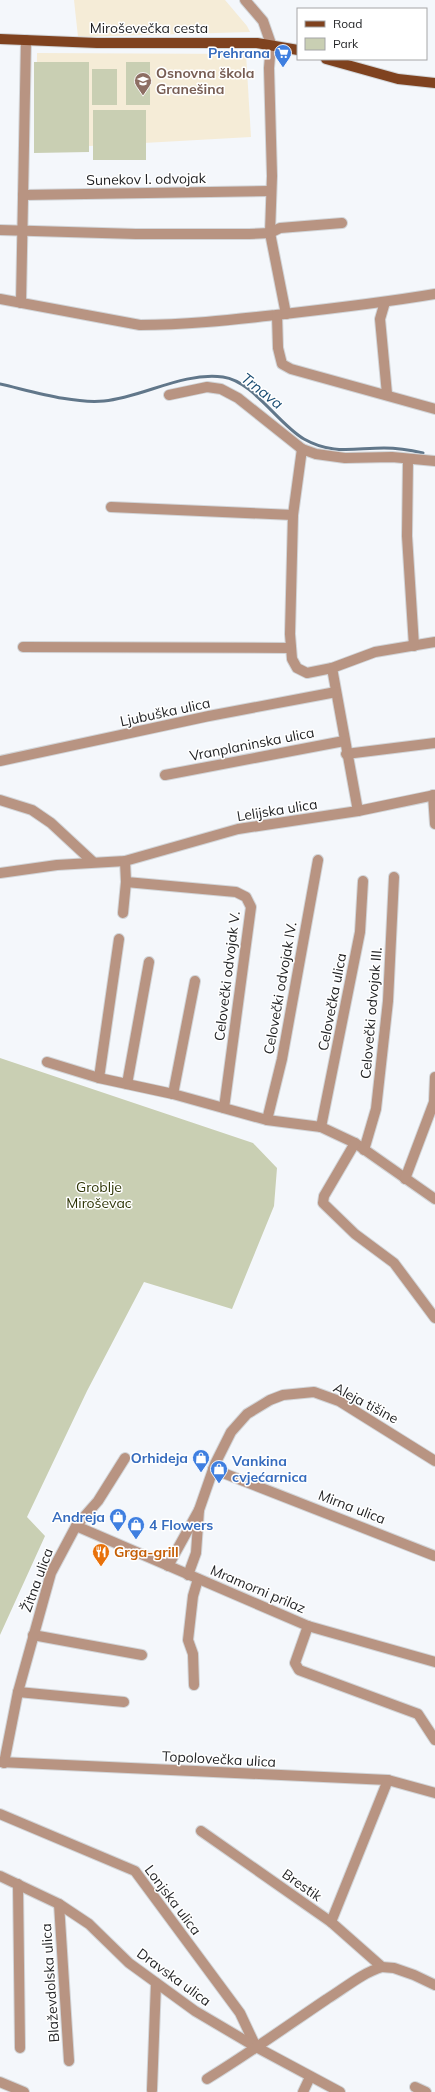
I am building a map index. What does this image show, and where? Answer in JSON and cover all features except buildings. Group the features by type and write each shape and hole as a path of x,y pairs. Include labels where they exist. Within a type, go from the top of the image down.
{"main road":[{"name":"Miroševečka cesta","path":"0,39 96,43 231,42 271,44 297,50"},
{"path":"330,60 398,79 435,83"}],"street":[{"path":"245,0 263,21 271,44 269,68 270,233 282,315 278,348 282,364 302,372 387,394 435,409"},
{"path":"21,303 26,40"},
{"name":"Sunekov I. odvojak","path":"23,194 270,191"},
{"path":"0,230 136,234 270,233 280,228 342,223"},
{"path":"0,299 140,326 202,324 384,302 435,294"},
{"path":"384,302 380,318 387,394"},
{"path":"169,395 207,388 221,389 238,398 302,449 316,454 345,458 392,457 435,461"},
{"path":"302,449 292,515 291,648 292,659 297,668 307,673 332,668 375,652 435,642"},
{"path":"408,459 407,536 414,646"},
{"path":"111,508 292,515"},
{"path":"23,647 291,648"},
{"path":"332,668 346,754 358,811"},
{"name":"Ljubuška ulica","path":"0,761 210,716 336,692"},
{"name":"Vranplaninska ulica","path":"165,776 344,741"},
{"path":"346,754 435,743"},
{"path":"434,795 435,824"},
{"name":"Lelijska ulica","path":"0,873 57,865 125,861 238,829 358,811 434,795"},
{"path":"0,800 32,810 51,823 93,862"},
{"name":"Celovečki odvojak IV.","path":"267,1120 282,1059 318,860"},
{"path":"123,913 126,882 125,861"},
{"name":"Celovečki odvojak III.","path":"364,1150 376,1109 386,1017 394,877"},
{"name":"Celovečki odvojak V.","path":"126,882 236,892 246,897 251,907 224,1108"},
{"name":"Celovečka ulica","path":"321,1127 360,932 363,882"},
{"path":"99,1078 119,939"},
{"path":"127,1084 149,962"},
{"path":"173,1094 195,981"},
{"path":"47,1062 99,1078 173,1094 267,1120 321,1127 355,1143 435,1199"},
{"path":"405,1179 434,1102 435,1077"},
{"path":"355,1143 324,1196 323,1203 355,1234 394,1263 435,1318"},
{"name":"Aleja tišine","path":"168,1566 199,1510 213,1468 231,1432 247,1414 270,1400 283,1395 300,1392 314,1392 340,1401 435,1460"},
{"name":"Žitna ulica","path":"2,1763 33,1634 60,1553 76,1526 98,1501 125,1458"},
{"name":"Mirna ulica","path":"213,1468 435,1556"},
{"name":"Aleja tišine","path":"188,1575 196,1554 199,1510"},
{"name":"Mramorni prilaz","path":"76,1526 308,1626 435,1662"},
{"path":"194,1685 193,1654 188,1640 193,1596 198,1579"},
{"path":"308,1626 295,1663 299,1670 418,1714 435,1740"},
{"name":"Žitna ulica","path":"33,1634 142,1655"},
{"path":"18,1692 124,1702"},
{"name":"Topolovečka ulica","path":"2,1763 388,1780 434,1796"},
{"path":"331,1922 388,1780"},
{"name":"Lonjska ulica","path":"0,1814 135,1871 240,2013 256,2047"},
{"name":"Brestik","path":"201,1831 331,1922 382,1967"},
{"name":"Dravska ulica","path":"0,1876 59,1904 89,1924 129,1963 195,2011 256,2047 340,2092"},
{"path":"18,1884 20,2048"},
{"name":"Blaževdolska ulica","path":"59,1904 69,2061"},
{"path":"207,2079 372,1970 382,1967 394,1968 435,1985"},
{"path":"152,2090 156,1983"},
{"path":"303,2092 310,2077"},
{"path":"0,2082 24,2092"},
{"path":"415,2087 426,2092"}],"shaded area":[{"name":"Osnovna škola Granešina","path":"74,0 225,0 247,26 250,32 78,37"},
{"name":"Osnovna škola Granešina","path":"37,53 246,54 251,137 36,149"}],"green space":[{"path":"34,62 89,62 89,152 34,153"},
{"path":"126,62 150,62 150,105 126,105"},
{"path":"92,69 117,69 117,105 92,105"},
{"path":"93,110 146,110 146,160 93,160"},
{"name":"Groblje Miroševac","path":"0,1058 253,1143 277,1168 274,1206 232,1309 144,1282 87,1391 27,1517 45,1536 0,1635"}],"waterway":[{"name":"Trnava","path":"0,384 66,399 79,401 104,401 134,395 177,381 207,376 223,377 234,380 245,386 294,432 314,444 343,450 389,448 423,453"}],"place":[{"name":"Prehrana","path":"283,68"},
{"name":"Osnovna škola Granešina","path":"143,96"},
{"name":"Orhideja","path":"201,1473"},
{"name":"Vankina cvjećarnica","path":"219,1484"},
{"name":"Andreja","path":"118,1532"},
{"name":"4 Flowers","path":"136,1540"},
{"name":"Grga-grill","path":"101,1567"}]}
